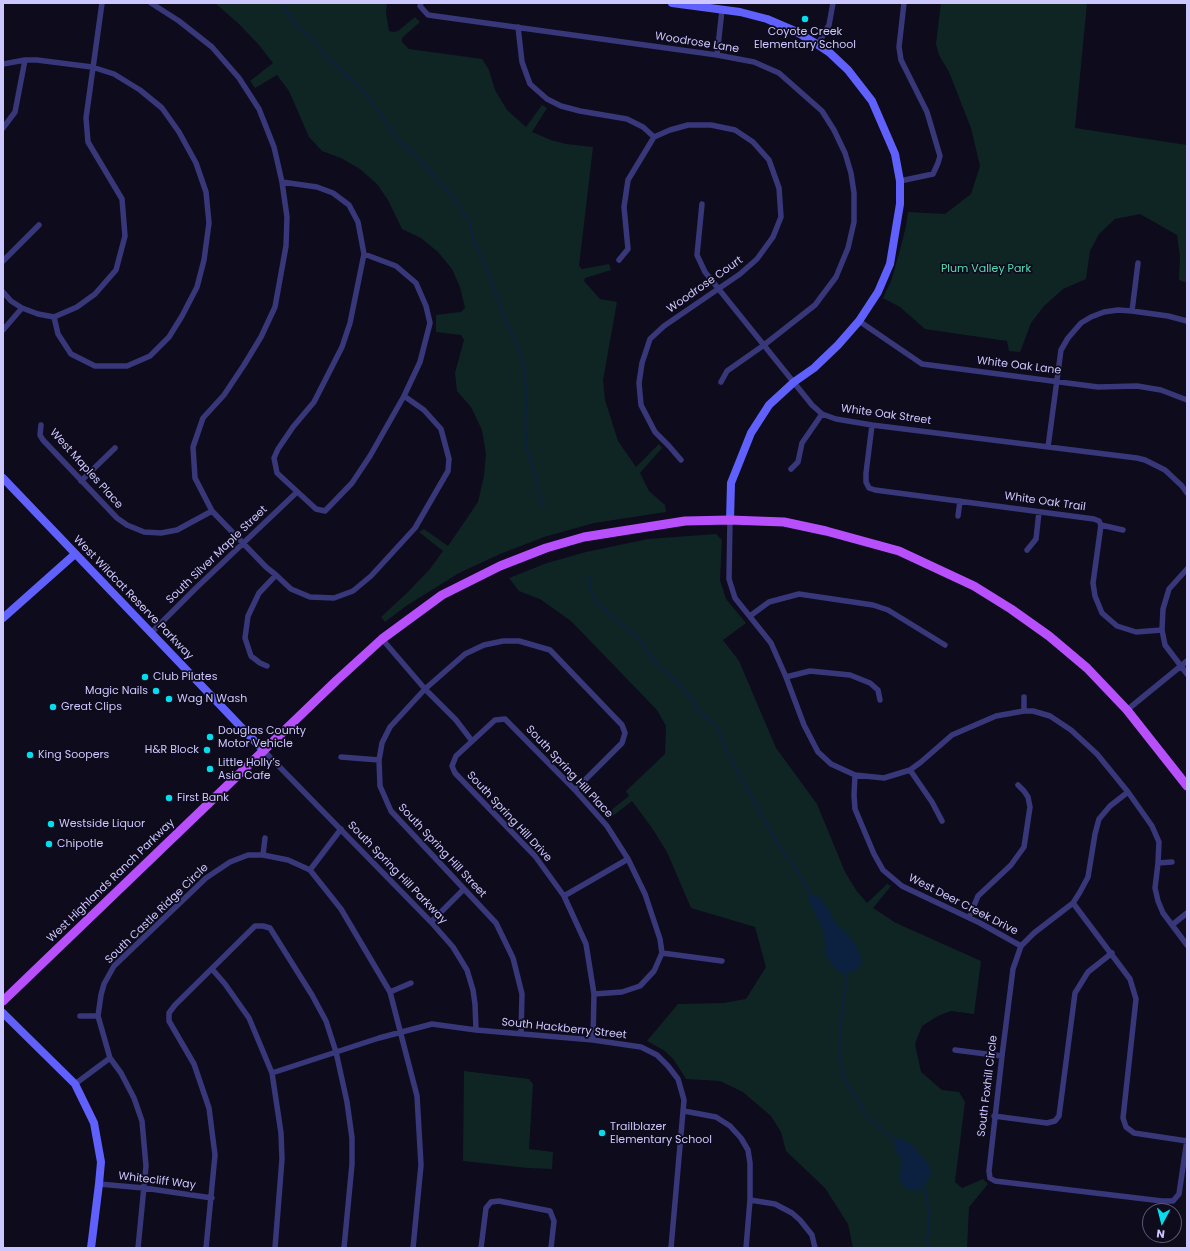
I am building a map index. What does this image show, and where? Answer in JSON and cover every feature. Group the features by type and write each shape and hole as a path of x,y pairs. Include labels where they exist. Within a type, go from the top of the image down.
{"main road":[{"name":"West Highlands Ranch Parkway","path":"3,1001 382,639 442,595 500,566 546,548 584,537 685,522 730,520 784,522 899,551 974,586 1011,609 1049,636 1086,668 1127,710 1187,786"}],"street":[{"path":"3,292 11,301 22,308 38,314 54,317 77,307 95,294 116,270 125,236 122,199 88,142 86,118 102,3"},
{"path":"151,3 179,21 212,47 239,78 259,109 274,147 282,182 287,217 286,246 275,307 261,337 244,365 224,395 203,418 192,447 195,478 212,511 266,567 276,574 290,589 310,597 334,598 353,591 371,576 415,528 448,472 448,459 441,428 424,410 404,396"},
{"name":"Woodrose Lane","path":"421,3 420,6 428,15 717,55 754,62 778,73 822,111 834,130 845,153 851,173 854,193 854,222 848,248 836,277 815,305 764,345 727,371 722,382"},
{"path":"672,3 745,13 771,20 818,44 848,70 872,101 895,154 900,181 900,204 890,264 878,292 859,321 838,345 769,405 751,433 731,483 729,579 735,598 771,643 786,677 804,725 818,752 831,764 856,775 884,778 910,770 952,735 996,716 1024,711 1033,711 1050,716 1071,730 1097,754 1128,792 1152,826 1159,842 1155,888 1158,901 1163,913 1187,946"},
{"path":"818,44 829,25 833,3"},
{"path":"900,181 933,174 940,156 927,112 901,60 900,47 904,3"},
{"path":"717,55 722,10"},
{"path":"518,27 522,62 530,84 547,99 561,106 580,111 627,119 643,127 654,137 628,180 624,207 628,249 620,260"},
{"path":"3,128 15,112 25,60"},
{"path":"3,64 25,60 92,67 114,74 140,90 162,108 179,132 196,163 206,192 209,223 204,260 197,288 169,337 150,356 127,366 95,366 71,354 58,334 54,317"},
{"name":"Woodrose Court","path":"654,137 670,130 688,125 711,124 735,130 753,142 769,160 779,188 781,217 773,237 758,259 719,289 664,326 650,340 642,363 639,383 641,405 654,432 681,460"},
{"path":"282,182 317,187 333,193 349,205 358,222 364,254 350,323 342,346 314,402 293,427 278,449 274,458 277,473 316,509 325,511 352,483 370,456 404,396 420,362 429,332 430,323 426,306 416,283 396,266 364,254"},
{"name":"White Oak Street","path":"702,204 698,255 705,272 812,405 822,414 836,419 872,425 1145,460 1165,470 1182,486 1187,493"},
{"path":"3,260 39,225"},
{"path":"1132,311 1138,263"},
{"path":"3,330 22,308"},
{"path":"1048,447 1061,350 1068,338 1081,323 1104,312 1118,310 1168,316 1187,321"},
{"name":"White Oak Lane","path":"859,321 922,364 1098,387 1143,387 1161,390 1187,400"},
{"path":"791,469 798,462 802,443 822,414"},
{"name":"West Maples Place","path":"41,425 40,435 43,440 117,518 128,525 144,532 161,533 177,530 212,511"},
{"name":"White Oak Trail","path":"872,425 866,473 866,482 869,488 1094,519 1099,520 1101,525 1124,530"},
{"path":"81,481 115,448"},
{"name":"West Wildcat Reserve Parkway","path":"3,478 152,632 264,751"},
{"name":"South Silver Maple Street","path":"152,632 297,492"},
{"path":"958,516 960,501"},
{"path":"1027,550 1036,539 1039,512"},
{"path":"1101,525 1093,583 1095,596 1102,613 1117,626 1136,632 1162,630"},
{"path":"3,618 75,554"},
{"path":"1187,569 1169,590 1163,609 1162,630 1165,645 1187,674"},
{"path":"267,666 251,656 245,638 248,616 256,599 259,593 276,574"},
{"path":"750,616 769,602 799,594 873,605 888,610 945,646"},
{"path":"382,639 425,688 456,720 472,742"},
{"name":"South Spring Hill Street","path":"521,1033 522,994 513,958 496,923 463,890 390,811 380,786 379,760 382,743 390,727 425,688 465,654 484,645 503,641 519,641 550,650 622,725 626,733 622,743 575,790"},
{"path":"1127,710 1187,661"},
{"path":"786,677 810,671 850,675 870,683 878,690 880,700"},
{"path":"1024,697 1024,711"},
{"name":"South Spring Hill Place","path":"472,742 495,720 505,719 575,790 607,826 628,859 645,894 660,939 662,953"},
{"name":"South Spring Hill Drive","path":"472,742 456,756 452,766 455,773 535,856 564,896 586,944 594,994 593,1040"},
{"name":"South Spring Hill Parkway","path":"264,751 431,922 453,947 467,970 473,990 476,1030"},
{"path":"341,757 379,760"},
{"path":"910,770 932,802 942,821"},
{"name":"West Deer Creek Drive","path":"856,775 854,794 855,809 874,854 883,870 902,886 980,923 1021,946"},
{"path":"969,918 978,896 1011,865 1024,847 1030,807 1028,797 1018,785"},
{"name":"South Foxhill Circle","path":"1128,792 1110,806 1099,819 1088,877 1073,903 1034,933 1021,946 1013,969 994,1116 989,1171 990,1178 995,1181 1162,1202 1173,1201 1179,1194 1187,1140"},
{"path":"310,870 341,829"},
{"path":"263,856 265,838"},
{"name":"South Castle Ridge Circle","path":"138,1248 146,1166 142,1121 134,1098 121,1073 110,1058 98,1016 104,984 114,966 206,878 230,862 248,854 288,860 310,870 341,909 390,992 416,1096 420,1158 419,1190 413,1248"},
{"path":"564,896 628,859"},
{"path":"1158,863 1172,862"},
{"path":"431,922 463,890"},
{"path":"1073,903 1130,978 1136,999 1123,1118 1126,1127 1134,1133 1187,1140"},
{"path":"1172,925 1187,913"},
{"path":"206,1248 215,1155 209,1108 194,1064 169,1021 169,1013 175,1005 255,926 263,926 270,928 312,995 326,1021 336,1052 348,1102 352,1138 352,1164 344,1248"},
{"path":"594,994 622,992 640,986 654,971 662,953 722,961"},
{"path":"994,1116 1047,1123 1055,1121 1059,1116 1075,993 1088,972 1112,954"},
{"path":"212,969 226,984 248,1018 272,1073 281,1133 282,1159 275,1248"},
{"path":"390,992 411,983"},
{"path":"3,1013 75,1084 94,1123 101,1162 91,1248"},
{"path":"80,1016 98,1016"},
{"name":"South Hackberry Street","path":"272,1073 379,1038 432,1024 476,1030 593,1040 641,1048 657,1055 678,1079 684,1100 671,1248"},
{"path":"955,1050 1002,1056"},
{"path":"75,1084 110,1058"},
{"path":"684,1111 716,1117 730,1126 741,1138 748,1150 750,1163 750,1200 746,1248"},
{"name":"Whitecliff Way","path":"99,1184 144,1188 212,1198"},
{"path":"750,1200 775,1204 792,1213 812,1234 815,1248"},
{"path":"481,1248 486,1208 491,1202 499,1201 550,1211 554,1221 551,1248"}],"green space":[{"path":"215,3 387,3 386,13 389,31 398,31 415,17 420,22 402,38 402,42 409,49 482,59 489,70 495,90 507,110 526,127 542,105 547,108 532,132 551,140 566,144 593,147 579,266 582,269 609,264 611,270 585,278 584,281 600,299 617,302 603,380 605,400 618,441 636,467 659,444 662,448 640,473 649,491 665,505 666,512 594,523 544,537 500,554 459,573 406,606 385,622 381,617 430,569 443,551 419,532 424,529 448,546 478,502 484,476 486,454 482,430 471,407 457,391 455,373 464,340 461,335 436,332 436,315 461,312 465,308 460,287 452,269 438,252 421,238 402,229 388,200 377,184 360,169 341,158 322,151 309,137 289,91 277,75 255,88 250,81 273,63 259,45 239,24"},
{"name":"Plum Valley Park","path":"941,3 1087,3 1075,128 1187,145 1187,283 1179,280 1180,257 1177,235 1140,214 1115,219 1099,234 1090,251 1086,279 1063,289 1044,306 1031,323 1020,352 1009,351 1007,341 925,329 900,307 883,298 891,281 906,226 908,212 945,214 971,194 980,166 971,128 949,72 939,55 936,44"},
{"path":"716,534 722,540 720,580 726,599 746,623 723,640 739,661 776,748 817,804 845,872 856,890 867,903 887,884 891,886 873,908 896,923 981,961 974,1014 951,1011 938,1016 922,1026 915,1044 921,1072 942,1090 959,1092 965,1102 955,1182 962,1188 983,1179 988,1184 969,1207 967,1248 853,1248 848,1224 825,1188 786,1151 781,1132 771,1116 743,1092 720,1081 686,1079 674,1060 665,1051 647,1041 678,1004 724,1003 746,999 766,967 755,927 691,908 667,852 652,828 632,801 609,819 605,815 629,796 626,791 665,754 666,726 657,710 571,621 540,599 519,591 509,578 547,563 586,552 648,539"},
{"path":"464,1071 529,1079 533,1084 529,1149 553,1152 552,1169 463,1161"}],"water":[{"path":"813,894 821,899 834,921 850,937 857,948 862,960 860,966 854,972 841,973 833,966 826,955 824,932 808,898"},
{"path":"898,1138 905,1140 913,1146 928,1164 932,1173 918,1191 906,1189 900,1179 901,1160 895,1148 894,1142"}],"waterway":[{"path":"281,3 295,24 311,37 322,52 363,91 398,140 417,157 449,192 470,222 473,240 486,267 508,327 517,343 523,365 527,394 525,428 527,449 536,478 538,494 544,509"},
{"path":"588,576 593,599 610,615 638,637 653,660 677,682 691,698 697,709 717,727 726,750 777,843 795,867 812,898"},
{"path":"847,971 840,1030 839,1056 845,1081 868,1118 896,1142"},
{"path":"923,1184 927,1196 929,1220 927,1241 929,1248"}],"place":[{"name":"Coyote Creek Elementary School","path":"805,19"},
{"name":"Club Pilates","path":"145,677"},
{"name":"Magic Nails","path":"156,691"},
{"name":"Wag N Wash","path":"169,699"},
{"name":"Great Clips","path":"53,707"},
{"name":"Douglas County Motor Vehicle","path":"210,737"},
{"name":"H&R Block","path":"207,750"},
{"name":"King Soopers","path":"30,755"},
{"name":"Little Holly’s Asia Cafe","path":"210,769"},
{"name":"First Bank","path":"169,798"},
{"name":"Westside Liquor","path":"51,824"},
{"name":"Chipotle","path":"49,844"},
{"name":"Trailblazer Elementary School","path":"602,1133"}]}
